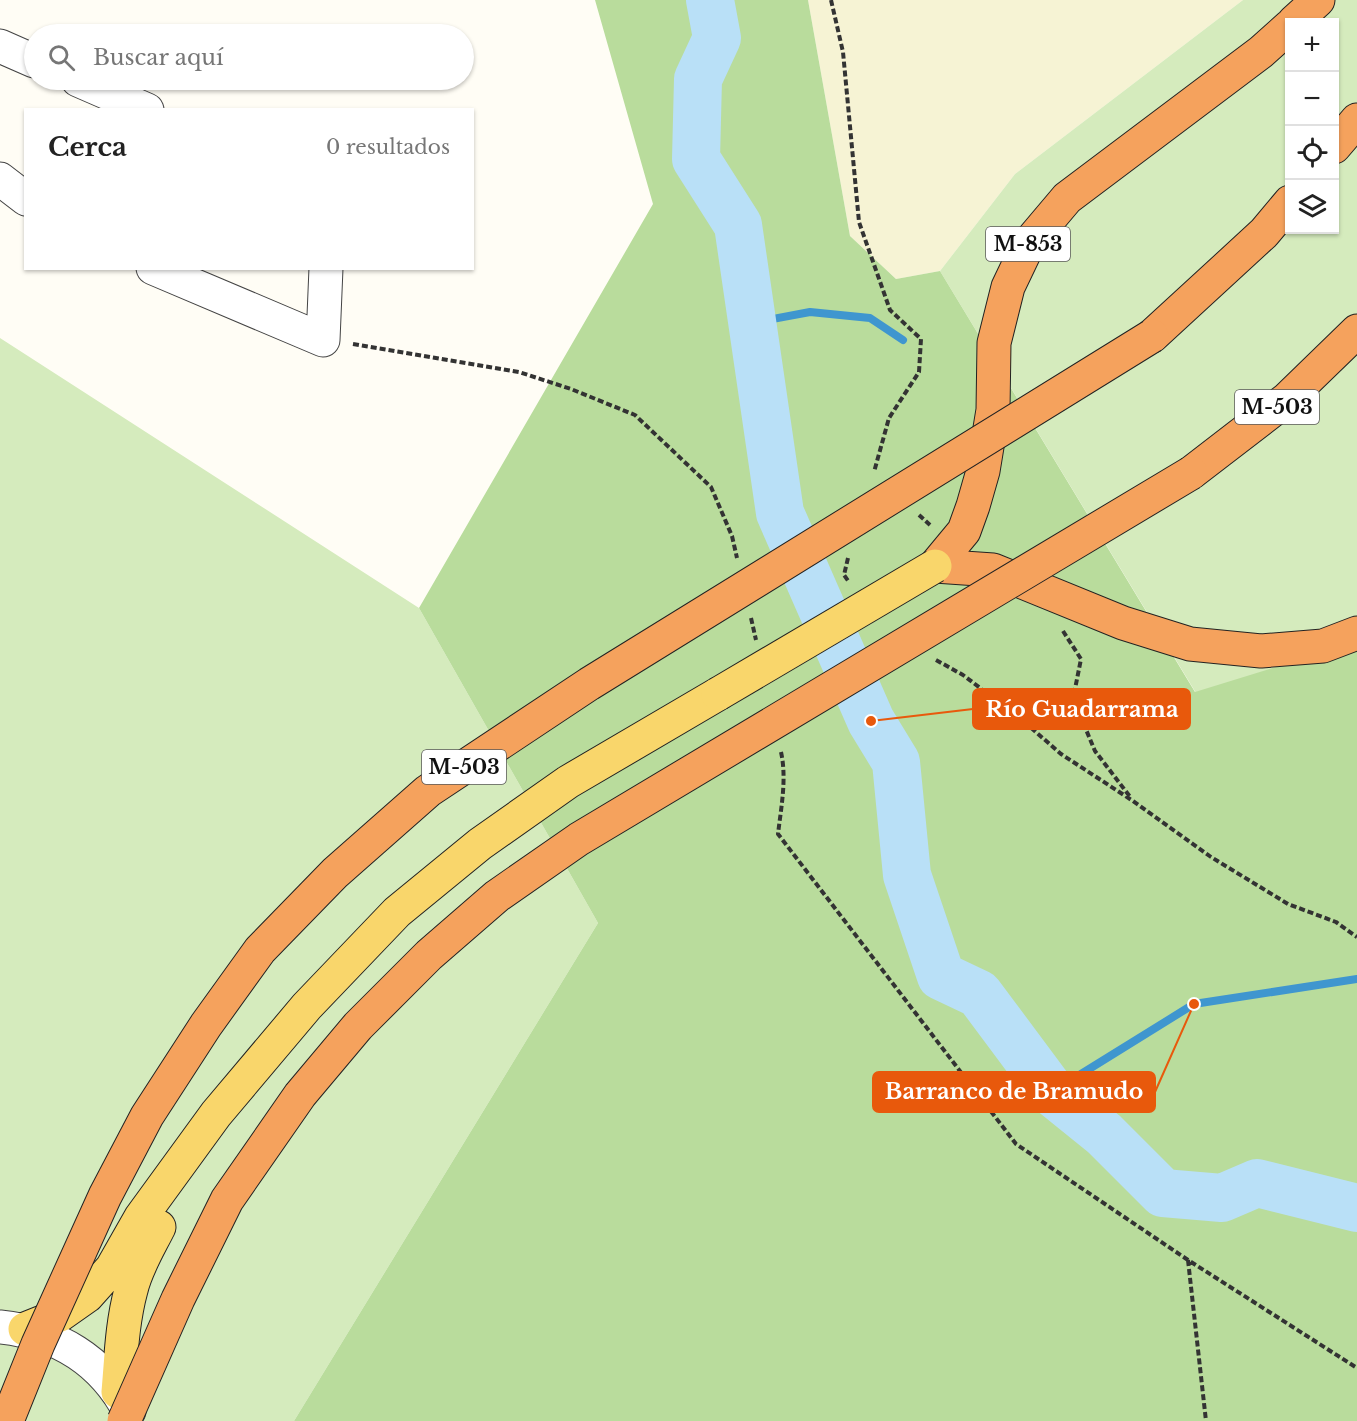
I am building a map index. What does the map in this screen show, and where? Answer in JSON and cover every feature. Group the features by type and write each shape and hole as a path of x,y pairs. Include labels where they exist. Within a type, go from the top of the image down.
{"highway":[{"path":"1298,18 1318,0"},
{"name":"M-853","path":"935,566 964,531 973,506 983,471 993,410 994,343 1008,287 1029,243 1067,198 1261,52 1285,30"},
{"path":"1339,142 1357,120"},
{"name":"M-503","path":"7,1421 38,1344 105,1196 147,1116 206,1025 260,950 335,873 428,791 589,684 1152,336 1264,233 1285,207"},
{"name":"M-503","path":"121,1406 227,1200 300,1095 358,1026 429,955 497,896 579,839 1191,473 1287,399 1357,331"},
{"path":"935,566 993,570 1123,623 1190,644 1261,651 1323,646 1357,633"}],"main road":[{"name":"M-853","path":"13,1328 60,1315 87,1296 112,1268 141,1217 216,1114 307,1006 397,912 480,844 568,782 935,566"},
{"name":"M-853","path":"121,1406 126,1316 131,1289 142,1259 216,1114"}],"street":[{"path":"0,46 24,57"},
{"path":"101,90 142,108"},
{"path":"0,179 24,197"},
{"path":"158,270 323,340 326,270"},
{"path":"13,1328 61,1343 93,1364 134,1421"}],"path":[{"path":"831,0 843,52 859,222 890,310 921,339 919,372 889,418 873,475"},
{"path":"323,340 519,372 571,389 635,416 711,487 732,536"},
{"path":"1061,628 1080,659 1075,689 1082,720 1095,751 1133,801"},
{"path":"963,675 1061,753 1211,857 1288,904 1336,922 1357,937"},
{"path":"1021,719 1042,716 1061,708 1075,689"},
{"path":"778,834 1016,1144 1188,1260 1357,1368"},
{"path":"1349,931 1357,928"},
{"path":"1188,1260 1206,1421"}],"shaded area":[{"path":"808,0 1243,0 1015,174 940,271 896,279 850,236"}],"green space":[{"path":"595,0 808,0 850,236 896,279 940,271 1195,692 1357,642 1357,1421 294,1421 598,923 419,608 653,204"},
{"path":"1243,0 1357,0 1357,642 1196,693 940,271 1015,174"},
{"path":"0,338 419,608 598,923 294,1421 0,1421"}],"waterway":[{"path":"710,0 717,38 698,79 696,159 738,225 780,513 871,721 896,762 907,875 941,976 979,994 1052,1092 1104,1134 1163,1193 1222,1198 1257,1183 1357,1208"},
{"path":"751,323 810,312 870,318 903,340"},
{"path":"1052,1092 1194,1004 1357,979"}],"place":[{"name":"Río Guadarrama","path":"871,721"},
{"name":"Barranco de Bramudo","path":"1194,1004"}]}
